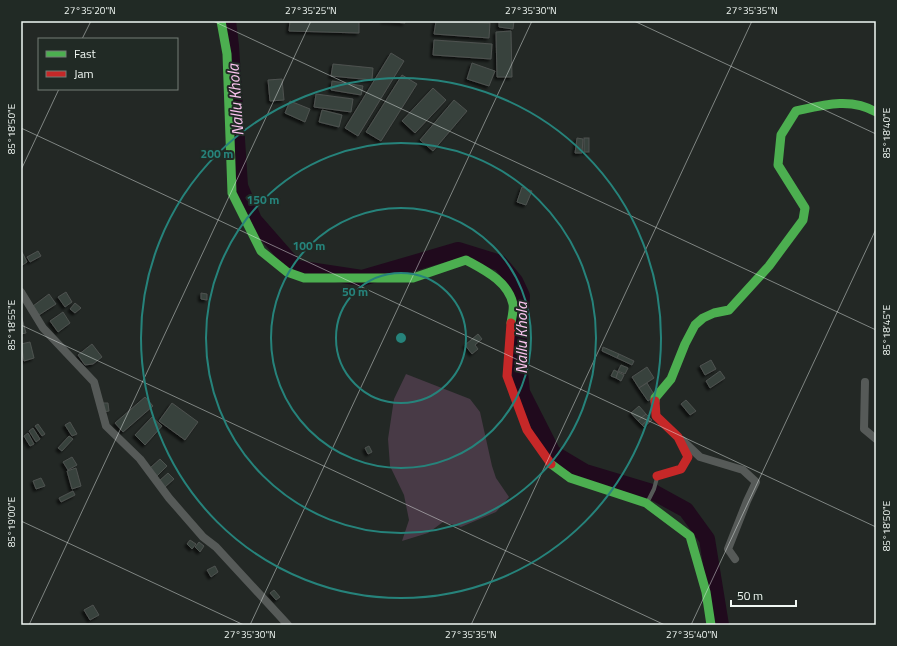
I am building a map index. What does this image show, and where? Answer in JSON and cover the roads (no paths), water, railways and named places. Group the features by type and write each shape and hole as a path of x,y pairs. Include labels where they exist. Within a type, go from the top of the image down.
{"street":[{"path":"220,21 227,54 232,193 261,250 287,272 304,278 413,278 466,260 490,273 504,286 512,304 507,376 527,430 552,465 570,478 646,503 690,536 706,592 711,625"},
{"path":"735,559 728,550 746,501 756,482 743,470 700,457 656,416 655,398 671,380 685,341 696,321 716,310 729,310 769,266 803,220 805,208 778,165 781,135 796,111 832,103 869,107 876,112"},
{"path":"21,292 43,328 94,382 106,426 140,458 169,498 203,537 221,552 288,625"},
{"path":"864,382 864,429 876,439"},
{"path":"657,476 682,469 688,457 678,436"}],"lane":[{"path":"646,503 654,489 657,476"}],"waterway":[{"name":"Nallu Khola","path":"228,21 240,186 254,220 296,268 362,278 458,250 500,263 515,281 522,296 518,353 522,392 553,453 585,472 655,493 686,510 707,539 721,625"}]}
